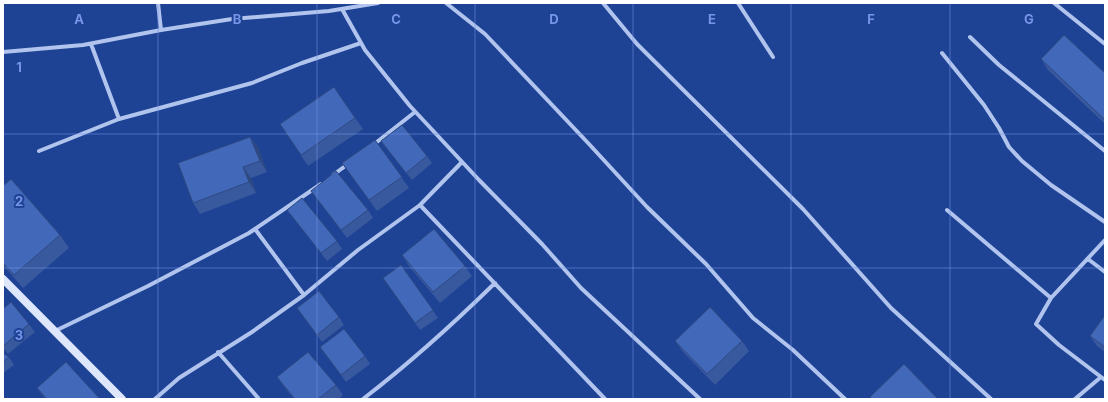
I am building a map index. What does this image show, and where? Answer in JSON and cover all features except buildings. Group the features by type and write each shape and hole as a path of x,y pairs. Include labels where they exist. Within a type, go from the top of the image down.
{"street":[{"path":"158,3 161,30"},
{"path":"3,52 91,44 161,30 232,19 342,9 378,3"},
{"path":"446,3 485,34 647,207 706,264 753,318 793,350 845,399"},
{"path":"603,3 637,44 803,209 891,308 990,399"},
{"path":"738,3 773,57"},
{"path":"1054,3 1105,44"},
{"path":"342,9 362,43 415,112 542,244 581,288 700,399"},
{"path":"970,37 999,65 1105,151"},
{"path":"39,150 119,119 252,83 302,63 362,43"},
{"path":"91,44 119,119"},
{"path":"942,53 984,105 1000,128 1009,147 1022,161 1051,185 1105,222"},
{"path":"369,149 415,112"},
{"path":"55,331 148,286 255,228 351,162"},
{"path":"155,399 179,378 218,352 252,332 304,295 358,250 420,205 462,162"},
{"path":"420,205 605,399"},
{"path":"947,210 1051,298"},
{"path":"255,228 304,295"},
{"path":"1075,399 1103,378 1059,345 1036,324 1051,298 1105,240"},
{"path":"1088,259 1105,272"},
{"path":"3,279 122,399"},
{"path":"363,399 448,329 495,283"},
{"path":"218,352 259,399"}]}
